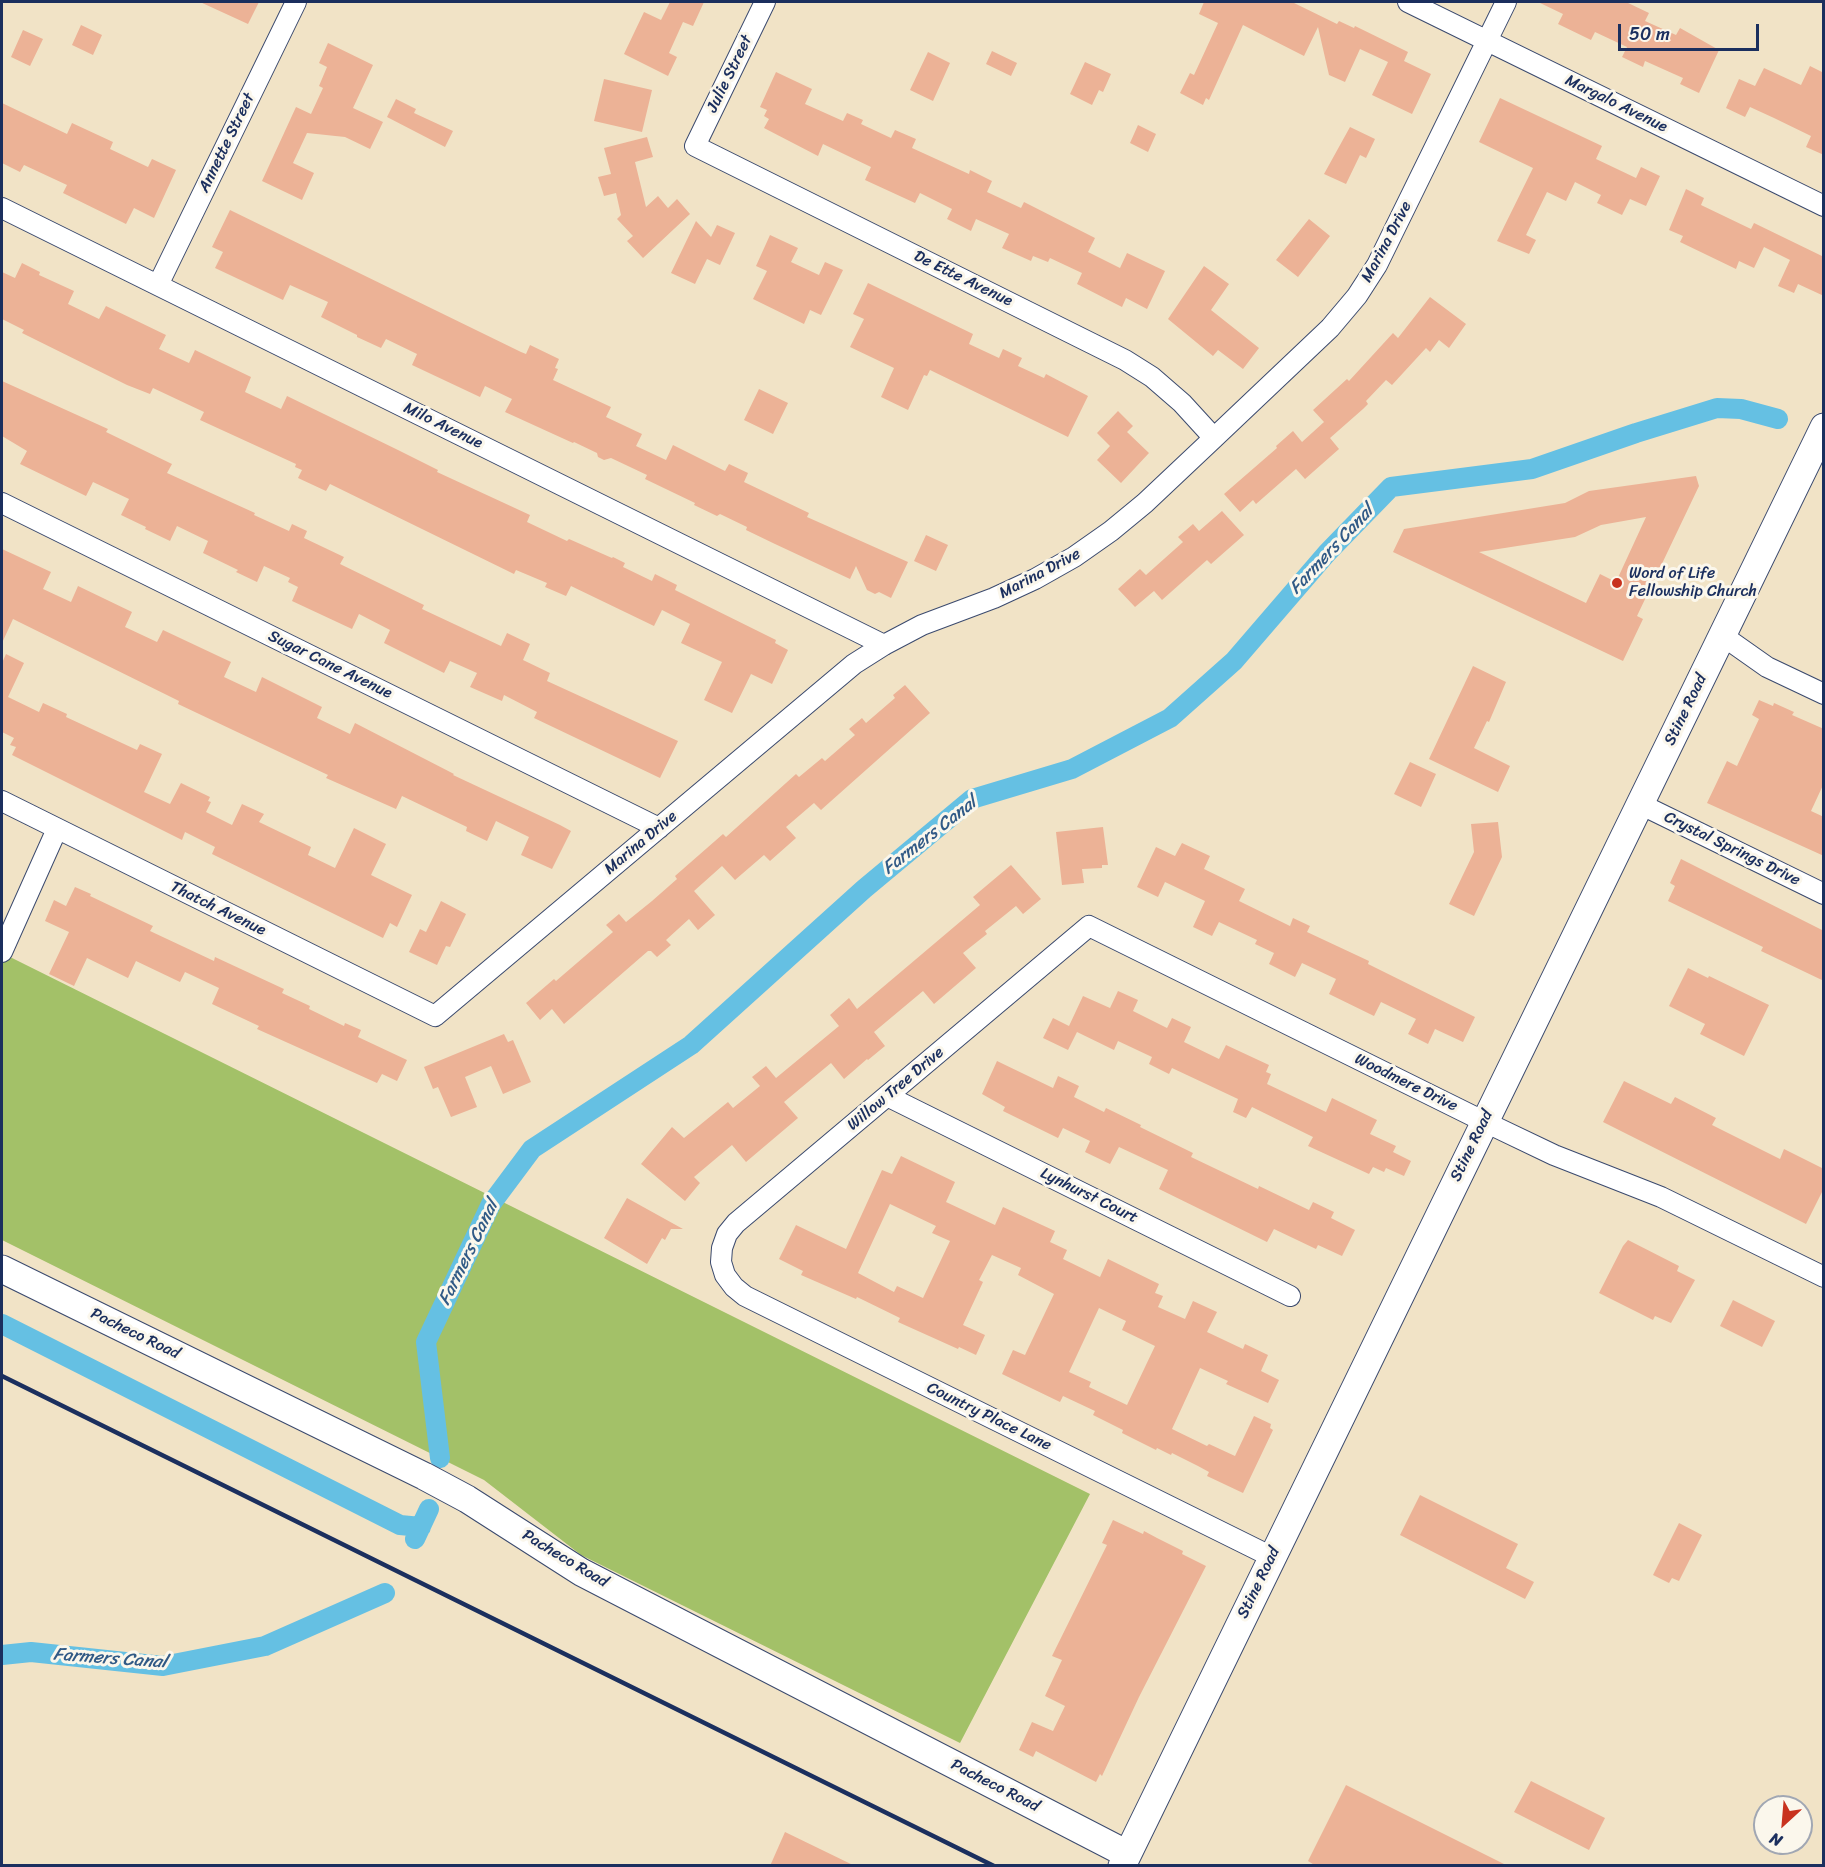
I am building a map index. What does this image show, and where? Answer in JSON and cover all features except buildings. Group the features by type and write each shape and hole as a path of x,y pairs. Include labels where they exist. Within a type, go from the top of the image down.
{"main road":[{"name":"Stine Road","path":"1125,1860 1824,427"},
{"name":"Pacheco Road","path":"2,1269 424,1476 467,1499 581,1572 1125,1860"}],"street":[{"name":"Annette Street","path":"158,285 297,2"},
{"name":"Julie Street","path":"695,146 765,2"},
{"name":"Margalo Avenue","path":"1408,2 1824,206"},
{"name":"Marina Drive","path":"435,1016 854,664 922,625 1015,589 1074,557 1146,503 1215,438 1330,328 1357,296 1377,265 1506,2"},
{"name":"De Ette Avenue","path":"695,146 1125,360 1152,377 1182,403 1215,438"},
{"name":"Milo Avenue","path":"2,208 884,645"},
{"name":"Sugar Cane Avenue","path":"2,503 658,828"},
{"path":"1723,636 1767,667 1824,694"},
{"name":"Thatch Avenue","path":"2,801 435,1016"},
{"name":"Crystal Springs Drive","path":"1640,804 1824,894"},
{"path":"2,952 57,829"},
{"name":"Woodmere Drive","path":"1089,926 1554,1155 1661,1197 1824,1277"},
{"name":"Willow Tree Drive","path":"721,1262 722,1248 727,1234 736,1223 1089,926"},
{"name":"Lynhurst Court","path":"887,1096 1290,1296"},
{"name":"Country Place Lane","path":"721,1262 725,1275 745,1296 1272,1557"}],"green space":[{"path":"2,953 1090,1494 960,1743 581,1555 484,1480 2,1240"}],"waterway":[{"name":"Farmers Canal","path":"440,1458 426,1342 491,1204 532,1149 691,1045 864,889 972,799 1072,769 1170,718 1234,661 1327,553 1391,487 1532,469 1717,408 1741,409 1778,419"},
{"path":"2,1324 400,1525 421,1527"},
{"name":"Farmers Canal","path":"415,1539 429,1509"},
{"name":"Farmers Canal","path":"2,1655 31,1652 163,1666 265,1646 385,1593"}],"railway":[{"path":"2,1376 994,1866"}],"place":[{"name":"Word of Life Fellowship Church","path":"1617,583"}]}
